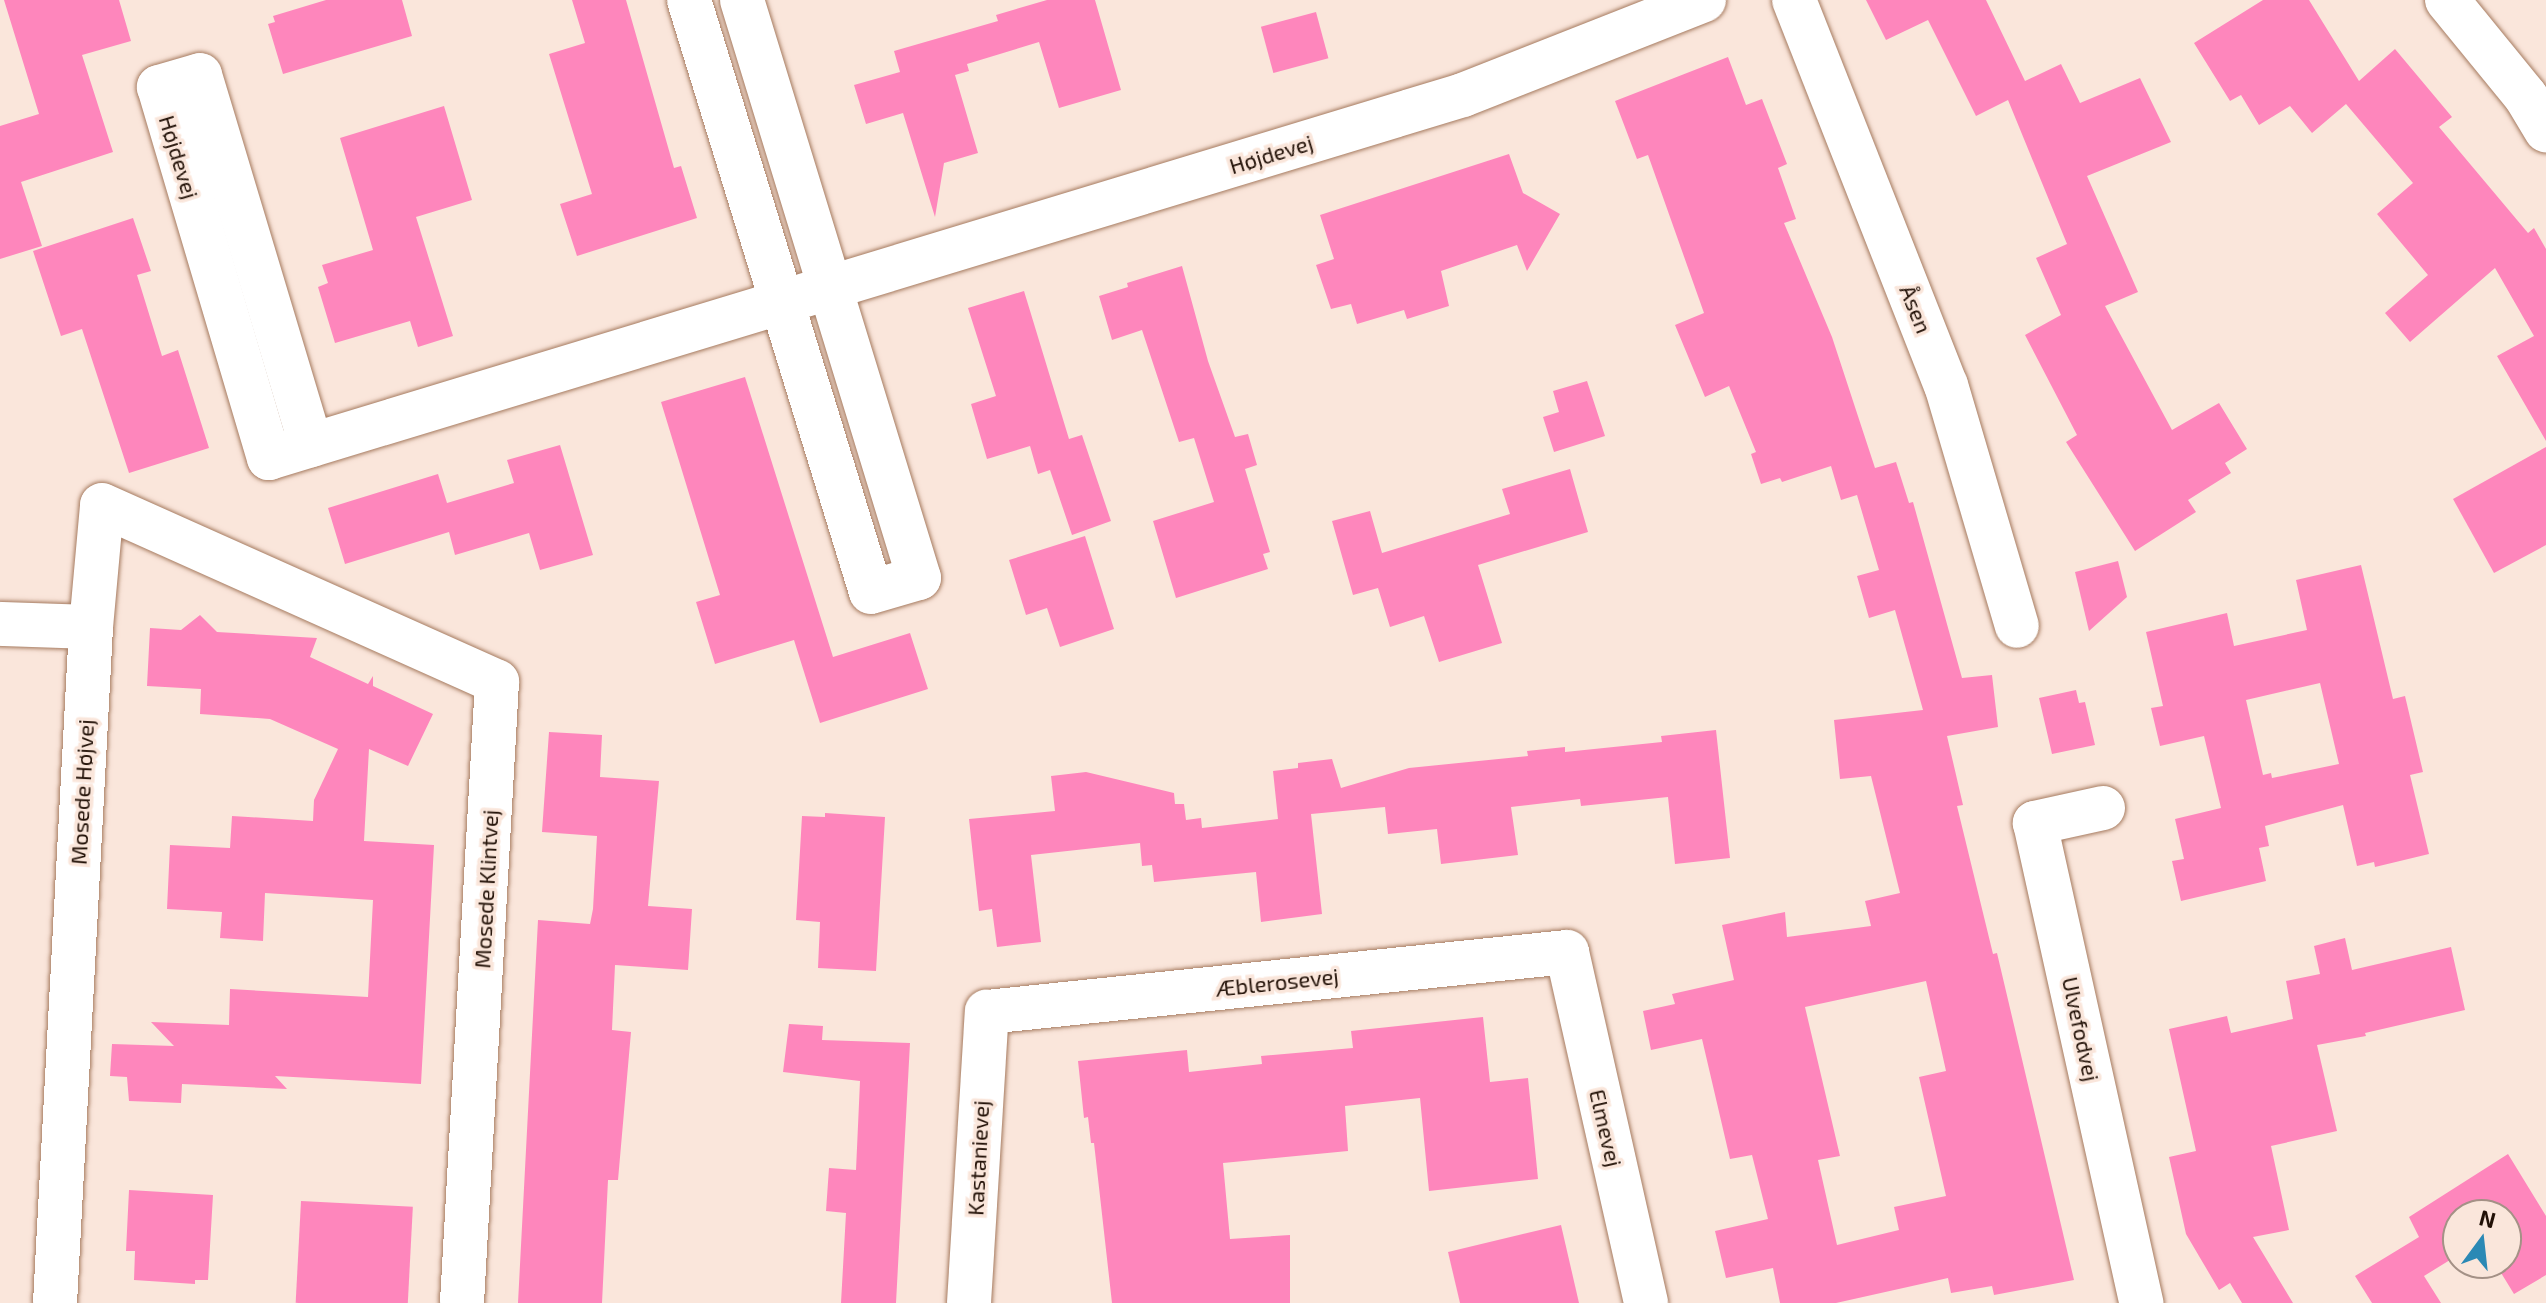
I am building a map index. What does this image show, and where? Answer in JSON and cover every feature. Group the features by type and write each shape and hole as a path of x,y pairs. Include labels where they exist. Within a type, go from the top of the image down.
{"street":[{"path":"689,0 871,592 919,578 742,0"},
{"name":"Højdevej","path":"311,445 200,75 159,87 269,458 1463,95 1704,0"},
{"name":"Åsen","path":"1794,0 1946,385 2017,626"},
{"path":"2447,0 2526,97 2546,130"},
{"name":"Mosede Højvej","path":"55,1303 91,627 102,505 306,599"},
{"name":"Mosede Klintvej","path":"306,599 497,682 462,1303"},
{"path":"0,624 91,627"},
{"name":"Ulvefodvej","path":"2103,808 2035,823 2141,1303"},
{"name":"Æblerosevej","path":"987,1012 1567,952"},
{"name":"Elmevej","path":"1567,952 1646,1303"},
{"name":"Kastanievej","path":"969,1303 987,1012"}],"building":[{"path":"4,0 119,0 131,41 82,55 113,152 21,182 42,246 0,259 0,126 39,114"},
{"path":"326,0 402,0 412,36 283,74 268,24 275,22 273,16"},
{"path":"572,0 626,0 674,168 681,166 697,218 577,256 560,204 592,194 549,54 585,43"},
{"path":"1047,0 1095,0 1121,90 1059,108 1039,42 967,64 969,71 955,75 978,153 944,163 935,217 903,113 866,124 854,85 900,72 894,51 998,21 996,15"},
{"path":"1866,0 1986,0 2025,81 2061,64 2080,103 2140,78 2171,142 2087,176 2138,292 2105,306 2172,430 2219,403 2247,449 2225,463 2231,473 2188,500 2196,512 2135,551 2066,442 2077,435 2025,335 2061,315 2036,258 2067,244 2008,100 1976,116 1928,20 1886,40"},
{"path":"2263,0 2309,0 2359,81 2395,49 2452,117 2439,127 2528,233 2534,228 2546,249 2546,441 2497,356 2534,336 2495,268 2410,342 2385,313 2428,275 2377,214 2413,183 2346,104 2312,133 2290,106 2259,125 2241,95 2230,101 2194,43"},
{"path":"1316,12 1328,58 1273,73 1261,27"},
{"path":"1728,57 1746,105 1762,99 1787,164 1778,168 1796,219 1784,223 1832,337 1875,468 1896,462 1909,503 1913,502 1962,678 1992,675 1998,727 1947,736 1963,805 1957,806 1993,954 1997,953 2074,1280 1994,1295 1992,1286 1951,1293 1948,1278 1836,1303 1780,1303 1773,1268 1726,1278 1715,1231 1768,1219 1752,1155 1730,1159 1702,1039 1651,1050 1643,1011 1675,1004 1672,994 1734,980 1722,925 1785,912 1787,937 1871,926 1865,901 1900,893 1871,776 1840,779 1834,720 1923,710 1895,610 1869,618 1857,576 1879,570 1857,495 1841,500 1831,466 1782,482 1780,478 1761,484 1751,454 1756,452 1729,386 1705,397 1675,325 1704,313 1648,155 1637,159 1615,101","holes":["1926,981 1946,1071 1919,1077 1946,1196 1894,1207 1899,1230 1837,1245 1818,1160 1840,1156 1805,1007"]},
{"path":"444,106 472,200 416,217 453,336 418,347 410,321 335,343 318,287 328,283 322,265 373,250 340,138"},
{"path":"1509,154 1523,193 1560,214 1527,271 1517,245 1441,271 1449,306 1407,319 1404,310 1357,324 1351,304 1331,309 1316,265 1334,259 1320,215"},
{"path":"133,218 151,271 137,275 162,356 178,350 209,448 129,473 82,329 61,336 33,251"},
{"path":"1182,266 1208,361 1235,437 1248,434 1257,465 1245,469 1270,552 1263,554 1268,569 1176,598 1153,521 1214,502 1194,438 1179,442 1142,330 1112,340 1099,296 1128,287 1127,283"},
{"path":"1024,291 1069,439 1082,435 1111,521 1072,535 1050,470 1038,474 1030,446 987,459 971,404 996,396 968,308"},
{"path":"745,377 833,657 910,633 928,689 820,723 794,640 715,664 696,602 720,595 661,402"},
{"path":"1587,381 1605,436 1554,452 1543,417 1559,412 1553,391"},
{"path":"560,445 593,555 540,570 529,533 455,555 449,532 345,564 328,508 438,474 447,503 514,483 507,460"},
{"path":"2546,447 2546,545 2494,573 2453,499"},
{"path":"1570,469 1588,532 1478,565 1502,643 1439,662 1424,616 1390,627 1378,588 1353,595 1332,521 1370,511 1382,553 1510,514 1502,489"},
{"path":"1085,536 1114,629 1060,647 1047,608 1026,615 1009,560"},
{"path":"2118,561 2127,597 2089,631 2075,572"},
{"path":"2361,565 2393,699 2405,696 2423,772 2410,775 2429,854 2375,867 2374,862 2357,866 2343,805 2265,826 2269,846 2259,848 2266,881 2181,901 2172,861 2184,859 2175,819 2221,808 2204,736 2160,746 2151,708 2163,706 2146,632 2227,613 2234,646 2307,630 2296,580","holes":["2320,683 2339,764 2272,778 2271,773 2263,775 2246,700"]},
{"path":"200,615 217,632 317,638 310,657 368,684 373,676 373,686 433,714 408,766 369,749 364,841 434,845 421,1084 275,1076 287,1089 182,1084 181,1103 129,1101 127,1077 110,1076 112,1044 174,1046 151,1022 229,1025 230,989 368,997 373,900 265,893 263,941 220,938 222,912 167,909 170,845 230,848 232,816 313,821 314,800 338,749 270,719 200,714 201,689 147,686 150,628 181,630"},
{"path":"2076,690 2079,703 2085,702 2095,745 2052,754 2039,698"},
{"path":"1716,730 1730,858 1675,864 1668,797 1581,806 1580,799 1511,807 1518,855 1441,864 1437,829 1388,834 1385,807 1311,814 1322,914 1261,922 1256,872 1154,882 1152,865 1142,866 1140,843 1031,855 1041,942 997,947 992,909 979,911 969,819 1055,811 1051,776 1086,772 1174,793 1175,804 1184,804 1186,820 1201,818 1202,828 1278,819 1273,771 1298,768 1298,763 1332,759 1341,788 1409,768 1528,756 1527,751 1565,747 1565,752 1662,742 1661,736"},
{"path":"549,732 602,735 600,777 659,781 648,906 692,909 688,970 615,965 612,1030 631,1032 618,1180 608,1180 602,1303 518,1303 538,920 590,924 597,836 542,832"},
{"path":"825,813 885,817 876,971 818,968 820,922 796,920 802,816 825,817"},
{"path":"2345,938 2352,970 2451,947 2465,1010 2365,1033 2366,1036 2317,1045 2337,1131 2271,1146 2289,1230 2253,1237 2293,1303 2242,1303 2230,1283 2219,1290 2186,1234 2169,1157 2196,1151 2169,1029 2227,1016 2231,1033 2293,1019 2286,981 2320,974 2314,946"},
{"path":"1483,1017 1490,1082 1528,1078 1538,1179 1429,1191 1420,1098 1345,1106 1348,1151 1223,1163 1230,1239 1290,1235 1290,1303 1112,1303 1094,1143 1091,1143 1088,1117 1084,1118 1078,1061 1187,1050 1189,1072 1262,1064 1261,1056 1353,1048 1351,1031"},
{"path":"789,1024 823,1026 822,1040 910,1043 896,1303 841,1303 846,1213 826,1211 829,1168 856,1170 860,1081 783,1072"},
{"path":"2508,1154 2546,1216 2546,1275 2514,1294 2505,1279 2522,1279 2522,1199 2442,1199 2442,1265 2424,1276 2441,1303 2372,1303 2355,1276 2419,1237 2409,1217"},
{"path":"129,1190 213,1195 208,1280 195,1280 195,1284 134,1280 135,1251 126,1251"},
{"path":"301,1201 413,1207 408,1303 296,1303"},
{"path":"1561,1225 1579,1303 1460,1303 1448,1252"}]}
